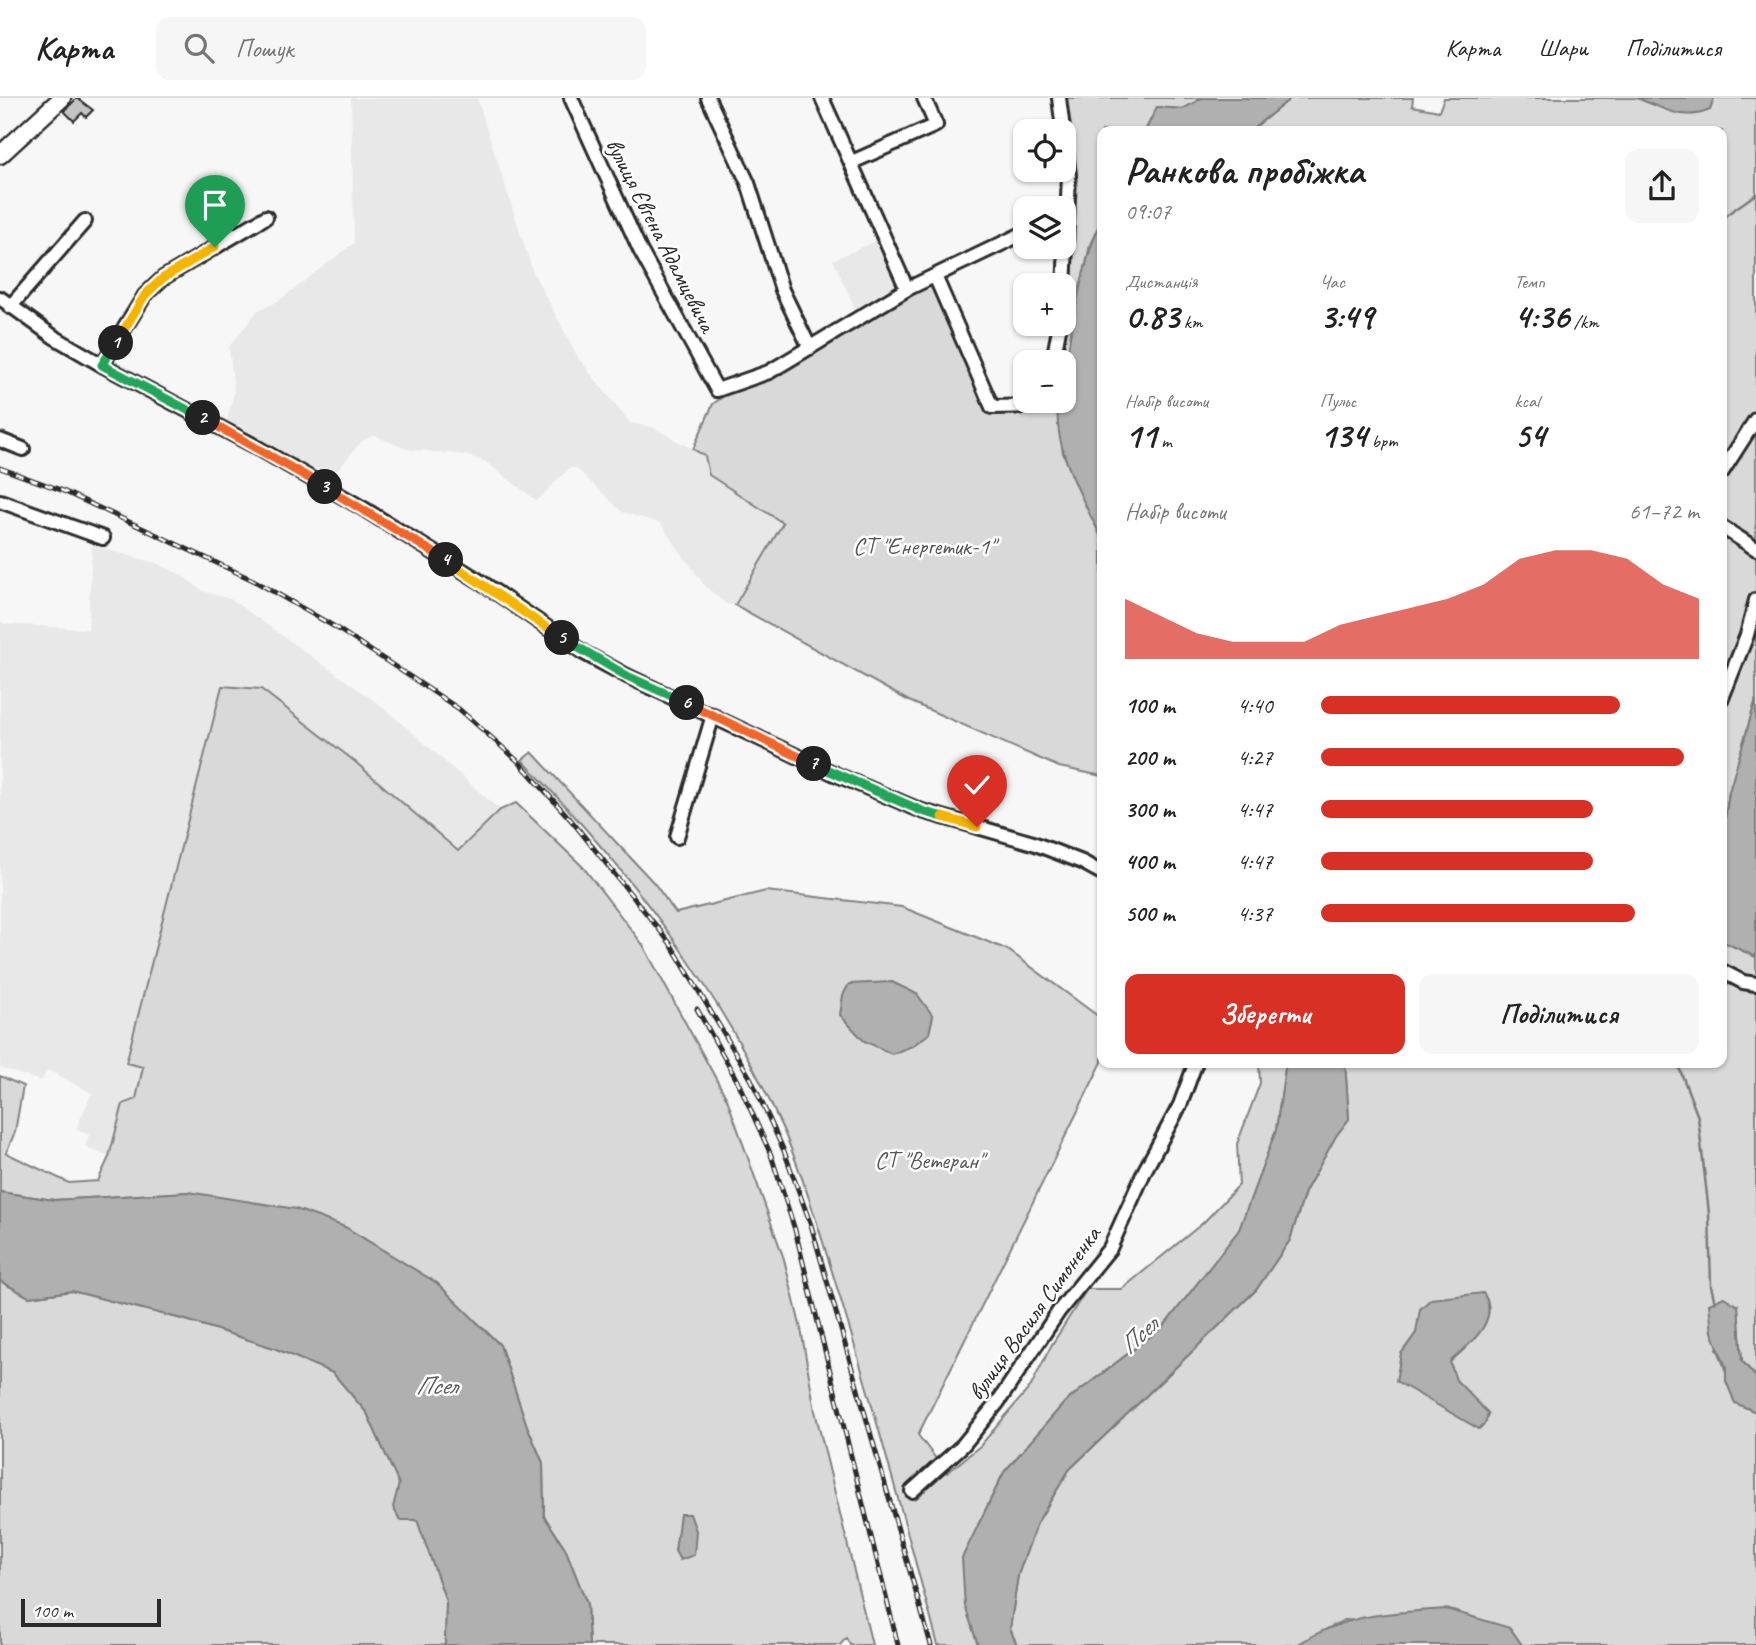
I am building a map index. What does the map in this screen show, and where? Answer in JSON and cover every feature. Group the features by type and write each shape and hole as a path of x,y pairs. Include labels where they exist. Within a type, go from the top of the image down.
{"main road":[{"path":"0,155 58,99"}],"street":[{"name":"вулиця Євгена Адамцевича","path":"571,98 640,250 717,390 769,372 810,348"},
{"path":"708,98 748,183 782,290 810,348 907,289 1013,238"},
{"path":"822,98 907,289"},
{"path":"852,162 936,125 924,98"},
{"path":"1059,98 1069,174 1067,196"},
{"path":"102,365 145,295 163,278 266,217"},
{"path":"10,307 85,221"},
{"path":"935,276 992,407 1013,407"},
{"path":"0,298 102,365 251,444 365,509 481,582 584,653 627,676 835,774 922,811 1032,843 1097,870"},
{"path":"1055,349 1058,336"},
{"path":"1727,464 1756,419"},
{"path":"0,440 23,449"},
{"path":"0,501 103,538"},
{"path":"1727,530 1756,549"},
{"path":"1727,685 1747,635 1756,600"},
{"path":"677,837 713,715"},
{"path":"1727,974 1743,982 1756,984"},
{"name":"вулиця Василя Симоненка","path":"912,1492 972,1434 998,1402 1059,1311 1110,1248 1145,1170 1180,1105 1194,1068"}],"shaded area":[{"path":"351,98 477,98 533,272 579,359 630,423 652,427 705,456 709,475 783,523 735,605 726,604 704,585 660,523 622,512 576,468 569,468 537,501 486,462 464,455 406,449 374,435 361,442 331,478 317,469 304,467 227,420 234,392 229,347 258,310 277,302 354,243"},
{"path":"876,241 896,288 855,308 833,260"},
{"path":"92,545 159,564 183,576 203,591 232,600 383,707 500,810 458,851 353,760 261,689 222,686 126,1062 143,1067 136,1099 123,1104 109,1157 85,1146 89,1135 76,1129 92,1093 48,1070 41,1081 0,1068 0,621 4,624 88,629"}],"green space":[{"path":"1056,98 1202,98 1183,109 1157,107 1148,126 1097,126 1097,229 1090,244 1076,315 1076,273 1065,273 1065,259 1076,259 1076,196 1066,196 1065,182 1076,182 1076,119 1058,119"},
{"path":"1291,98 1413,98 1412,106 1439,111 1444,98 1637,98 1651,103 1710,110 1714,98 1756,98 1756,699 1727,806 1727,126 1256,126"},
{"name":"СТ \"Енергетик-1\"","path":"934,283 992,412 1058,413 1063,453 1097,528 1097,775 1059,767 909,701 735,605 783,523 709,475 705,456 693,449 713,404 738,386 777,374"},
{"path":"1050,336 1072,336 1069,350 1048,350"},
{"path":"222,686 261,689 353,760 458,851 500,810 516,803 583,867 643,945 727,1099 784,1259 801,1329 815,1411 872,1645 850,1645 846,1638 840,1645 589,1645 587,1604 565,1548 544,1516 543,1463 527,1426 500,1345 437,1283 188,1192 54,1200 0,1192 0,1076 23,1086 15,1132 6,1153 69,1183 98,1181 109,1157 123,1104 136,1099 143,1067 126,1063"},
{"name":"СТ \"Ветеран\"","path":"532,752 654,883 676,913 766,891 902,907 1008,950 1097,1015 1099,1068 918,1435 947,1473 980,1446 1031,1386 1051,1346 1087,1289 1122,1289 1204,1222 1239,1185 1237,1144 1260,1083 1259,1068 1285,1068 1276,1130 1239,1230 1164,1326 1065,1402 1004,1472 978,1525 978,1645 938,1645 878,1425 820,1233 793,1154 760,1082 703,982 636,889 600,845 522,760"},
{"path":"1727,943 1756,957 1756,1377 1742,1361 1738,1306 1717,1348 1735,1403 1756,1412 1756,1645 1522,1645 1510,1628 1344,1620 1297,1645 1017,1645 1010,1629 1018,1575 1037,1523 1069,1470 1256,1290 1290,1240 1305,1192 1336,1136 1349,1119 1345,1068 1727,1068","holes":["1483,1293 1488,1303 1488,1313 1480,1331 1450,1362 1455,1380 1488,1413 1432,1399 1397,1381 1401,1354 1416,1333"]},
{"path":"0,1281 29,1297 72,1291 186,1320 274,1348 333,1373 367,1413 399,1484 394,1507 399,1520 417,1519 446,1601 445,1645 0,1645"}],"water":[{"path":"1202,98 1291,98 1256,126 1148,126 1157,107 1183,109"},
{"path":"1637,98 1714,98 1710,110 1690,115 1673,112"},
{"path":"1097,232 1097,529 1070,472 1059,435 1058,418 1058,413 1076,413 1076,350 1068,350 1071,336 1076,336 1076,308"},
{"path":"1756,699 1756,957 1727,943 1729,792"},
{"path":"892,982 917,994 933,1016 929,1034 912,1046 892,1054 864,1041 840,1015 843,995 849,984"},
{"name":"Псел","path":"1285,1068 1345,1068 1349,1119 1336,1136 1305,1192 1290,1240 1256,1290 1069,1470 1037,1523 1018,1575 1010,1629 1017,1645 978,1645 965,1606 962,1558 1004,1472 1065,1402 1164,1326 1239,1230 1276,1130"},
{"name":"Псел","path":"0,1192 54,1200 188,1192 296,1209 345,1227 437,1283 500,1345 527,1426 543,1463 544,1516 565,1548 587,1604 589,1645 445,1645 446,1601 417,1520 400,1520 393,1507 399,1484 367,1413 333,1373 274,1348 186,1320 72,1291 29,1297 0,1281"},
{"path":"1483,1293 1488,1303 1486,1322 1473,1340 1450,1362 1456,1380 1488,1413 1486,1422 1479,1429 1396,1381 1401,1354 1416,1333 1420,1309 1431,1299"},
{"path":"1724,1297 1738,1306 1742,1361 1756,1377 1756,1412 1735,1403 1726,1381 1726,1367 1712,1332 1709,1304"},
{"path":"680,1514 690,1514 696,1531 694,1555 680,1560 675,1551"},
{"path":"1446,1609 1510,1628 1522,1645 1297,1645 1333,1626 1369,1616"}],"building":[{"path":"77,98 93,110 86,117 82,113 74,121 64,111"}],"waterway":[{"path":"1727,214 1756,194"},
{"path":"1679,1068 1698,1117 1709,1213 1711,1286 1715,1303"}],"railway":[{"path":"0,468 61,490 253,580 335,627 459,709 519,762 571,820 670,943 751,1079 784,1151 811,1225 931,1645"},
{"path":"697,1009 739,1084 771,1155 795,1230 898,1645"}],"route":[{"path":"215,247 163,278 145,295 102,365 251,444 365,509 481,582 584,653 627,676 835,774 922,811 977,827"}]}
